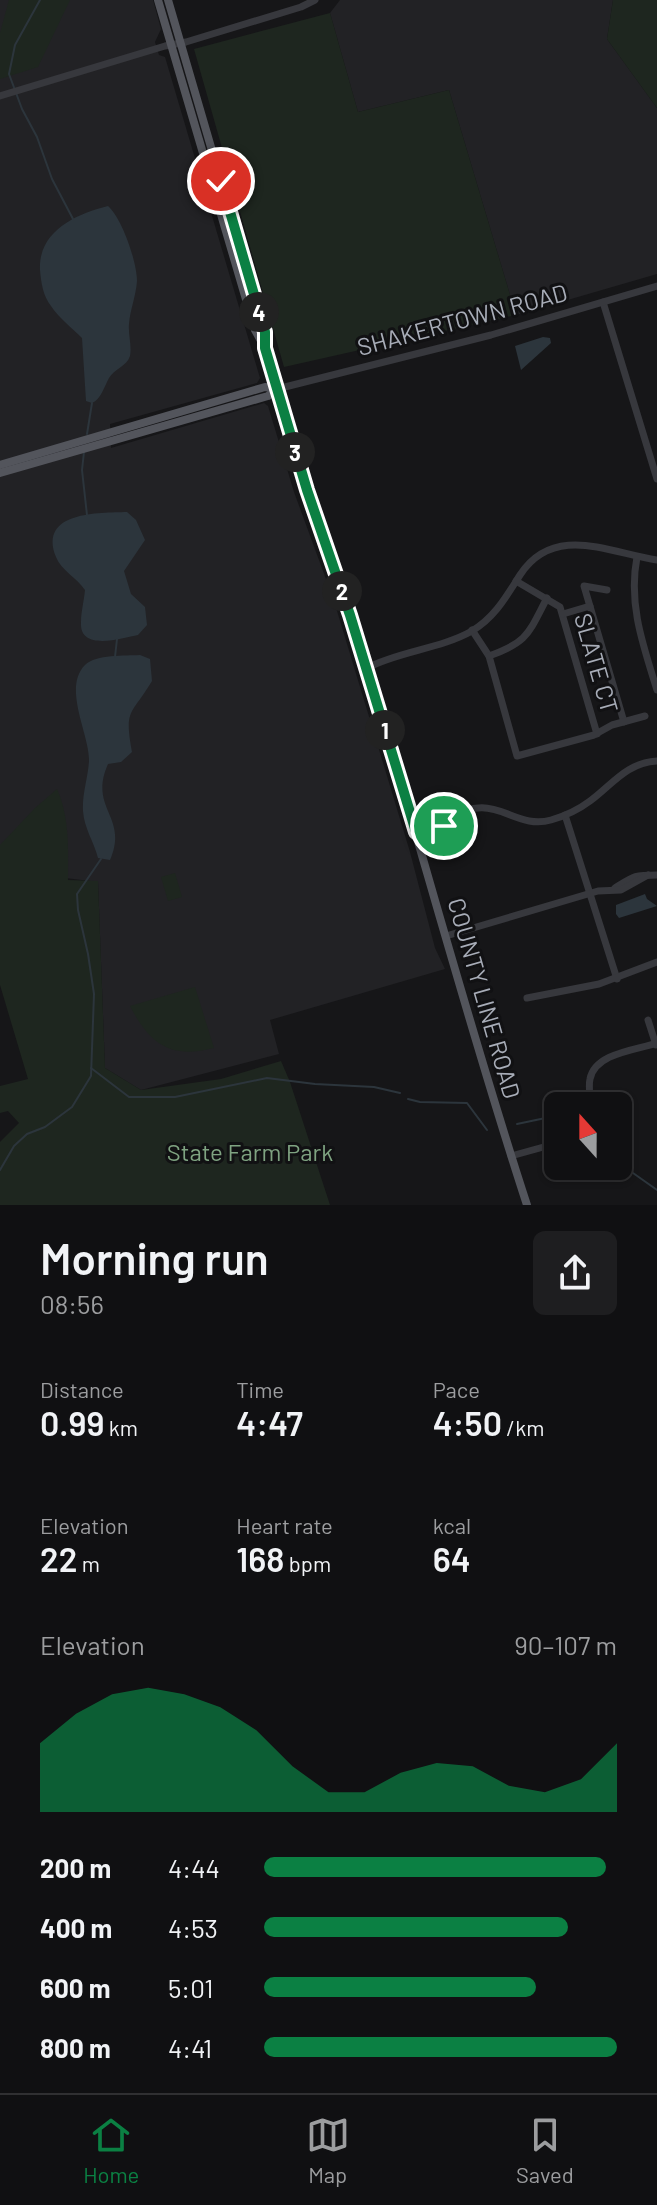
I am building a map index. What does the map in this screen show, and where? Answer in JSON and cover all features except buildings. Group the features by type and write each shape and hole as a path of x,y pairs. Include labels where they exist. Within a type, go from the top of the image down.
{"main road":[{"path":"158,0 176,44"},
{"path":"168,0 176,44"},
{"name":"COUNTY LINE ROAD","path":"176,44 229,224 255,330 265,348 307,490 367,668 527,1205"},
{"path":"0,473 112,431 265,387 277,389"},
{"path":"0,465 110,441 268,396 277,389"}],"street":[{"path":"2,95 301,7 315,0"},
{"name":"SHAKERTOWN ROAD","path":"277,389 491,335 657,286"},
{"path":"603,302 657,479"},
{"path":"367,668 472,630 493,615 516,581 548,551 573,544 597,546 657,560"},
{"path":"637,557 633,580 635,613 657,690"},
{"name":"SLATE CT","path":"516,581 557,603 563,614 597,734"},
{"path":"607,590 584,586 624,722"},
{"path":"489,656 517,646 531,629 547,598"},
{"path":"563,614 590,606"},
{"path":"472,630 489,656 517,756 597,734 645,716"},
{"path":"417,837 439,832 445,821 487,807 531,821 565,815 588,803 627,769 657,761"},
{"path":"565,815 617,979"},
{"path":"446,936 590,894 629,887 648,875 657,875"},
{"path":"527,998 617,979 657,962"},
{"path":"590,1092 591,1076 599,1063 657,1045 648,1020"},
{"path":"511,1156 544,1147"}],"shaded area":[{"path":"0,0 153,0 161,29 155,42 159,55 165,57 260,378 257,383 110,424 111,448 264,403 268,406 294,492 334,601 410,852 435,948 445,969 270,1020 279,1054 141,1090 105,1068 98,882 0,870"},
{"path":"340,0 613,0 607,39 657,108 657,274 516,315 449,90 358,112 330,13"},
{"path":"108,206 128,241 137,281 129,324 130,356 111,375 100,396 92,403 86,401 82,338 58,315 46,298 40,275 41,257 45,245 61,227 83,214"},
{"path":"543,337 550,338 551,343 521,370 515,346"},
{"path":"127,512 136,520 145,540 124,571 131,594 145,607 147,625 138,635 94,640 82,631 85,590 56,557 53,542 56,531 63,523 74,518"},
{"path":"140,655 150,659 152,681 129,719 132,752 121,762 108,764 103,779 115,845 110,860 98,858 83,811 89,761 76,686 79,675 90,661 111,656"},
{"path":"645,894 657,906 619,918 616,905"}],"green space":[{"path":"9,0 70,0 38,67 0,79 0,33"},
{"path":"613,0 657,0 657,108 607,39"},
{"path":"330,13 358,112 449,90 516,315 284,367 194,49"},
{"name":"State Farm Park","path":"57,789 66,823 68,880 98,881 105,1068 141,1090 221,1079 281,1061 330,1205 0,1205 0,1142 19,1123 8,1111 0,1113 0,1086 28,1079 0,985 0,845"},
{"path":"175,873 182,897 168,901 161,877"},
{"path":"195,987 214,1048 186,1052 163,1046 146,1031 130,1006"}],"waterway":[{"path":"40,0 15,45 9,74 52,179 73,219"},
{"path":"87,434 92,403"},
{"path":"84,452 82,470 87,515"},
{"path":"115,657 117,639"},
{"path":"0,1170 14,1146 27,1134 45,1127 72,1107 91,1076 94,994 77,894 101,859"},
{"path":"91,1068 129,1097 175,1097 267,1078 374,1087 400,1093"},
{"path":"408,1099 467,1103 487,1130"},
{"path":"517,1124 544,1118"},
{"path":"632,1173 657,1190"}],"route":[{"path":"221,181 295,450 350,615 416,832 428,829 440,820 445,821 444,826"}]}
